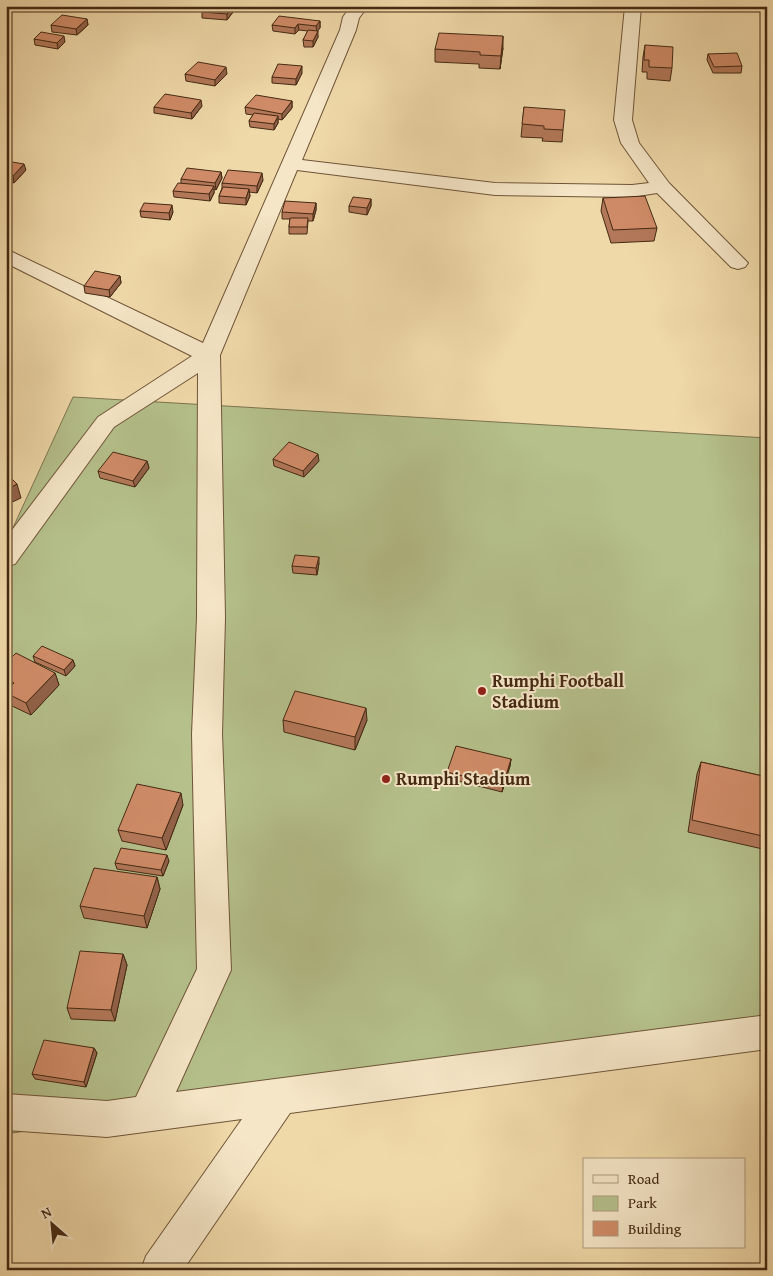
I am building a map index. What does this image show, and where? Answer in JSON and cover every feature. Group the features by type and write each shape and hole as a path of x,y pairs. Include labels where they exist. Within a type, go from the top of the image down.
{"street":[{"path":"148,1114 214,970 207,734 211,618 209,355 348,30 351,17 360,6"},
{"path":"633,6 623,120 630,143 662,186 738,262"},
{"path":"291,164 495,188 632,191 662,186"},
{"path":"6,255 209,355"},
{"path":"6,557 106,422 209,355"},
{"path":"6,1112 106,1119 767,1032"},
{"path":"160,1270 279,1097"}],"green space":[{"name":"Rumphi Stadium","path":"73,397 767,438 767,1016 6,1134 6,543"}],"building":[{"path":"206,6 232,6 227,14 202,12"},
{"path":"62,15 87,19 76,29 51,25"},
{"path":"279,16 320,21 316,26 298,24 295,28 272,25"},
{"path":"308,30 318,31 313,41 303,40"},
{"path":"41,32 64,36 57,43 34,39"},
{"path":"439,33 503,36 501,56 480,55 480,52 435,49"},
{"path":"645,45 673,47 672,68 649,67 649,60 644,60"},
{"path":"737,53 742,66 714,67 708,54"},
{"path":"198,62 226,67 215,80 185,74"},
{"path":"278,64 302,66 296,79 272,77"},
{"path":"165,94 201,100 191,113 154,107"},
{"path":"256,95 292,101 282,114 245,107"},
{"path":"524,107 565,110 563,130 544,129 544,126 522,124"},
{"path":"254,113 278,116 274,124 249,121"},
{"path":"6,161 24,164 13,176 6,175"},
{"path":"187,168 221,172 215,183 181,179"},
{"path":"228,170 262,173 257,186 222,183"},
{"path":"178,183 214,186 209,194 173,191"},
{"path":"223,187 249,189 246,198 219,196"},
{"path":"645,196 657,228 613,230 603,198"},
{"path":"353,197 371,199 367,208 349,206"},
{"path":"285,201 316,203 313,214 282,212"},
{"path":"144,203 172,205 169,213 140,211"},
{"path":"290,218 308,218 307,227 289,227"},
{"path":"95,271 120,276 109,290 84,286"},
{"path":"289,442 318,454 303,471 273,459"},
{"path":"113,452 147,461 133,481 98,471"},
{"path":"6,473 17,484 6,490"},
{"path":"295,555 319,557 316,568 292,566"},
{"path":"42,646 73,660 64,670 33,656"},
{"path":"16,653 55,673 26,703 6,693 14,683 6,679 6,663"},
{"path":"295,691 366,708 355,737 283,720"},
{"path":"456,746 511,759 503,786 447,772"},
{"path":"701,762 767,777 767,837 692,820"},
{"path":"137,784 181,793 162,838 118,830"},
{"path":"121,848 167,855 161,870 115,863"},
{"path":"94,868 157,877 144,916 80,906"},
{"path":"80,951 123,954 111,1010 67,1008"},
{"path":"44,1040 94,1048 84,1082 32,1074"}],"place":[{"name":"Rumphi Football Stadium","path":"482,691"},
{"name":"Rumphi Stadium","path":"386,779"}]}
